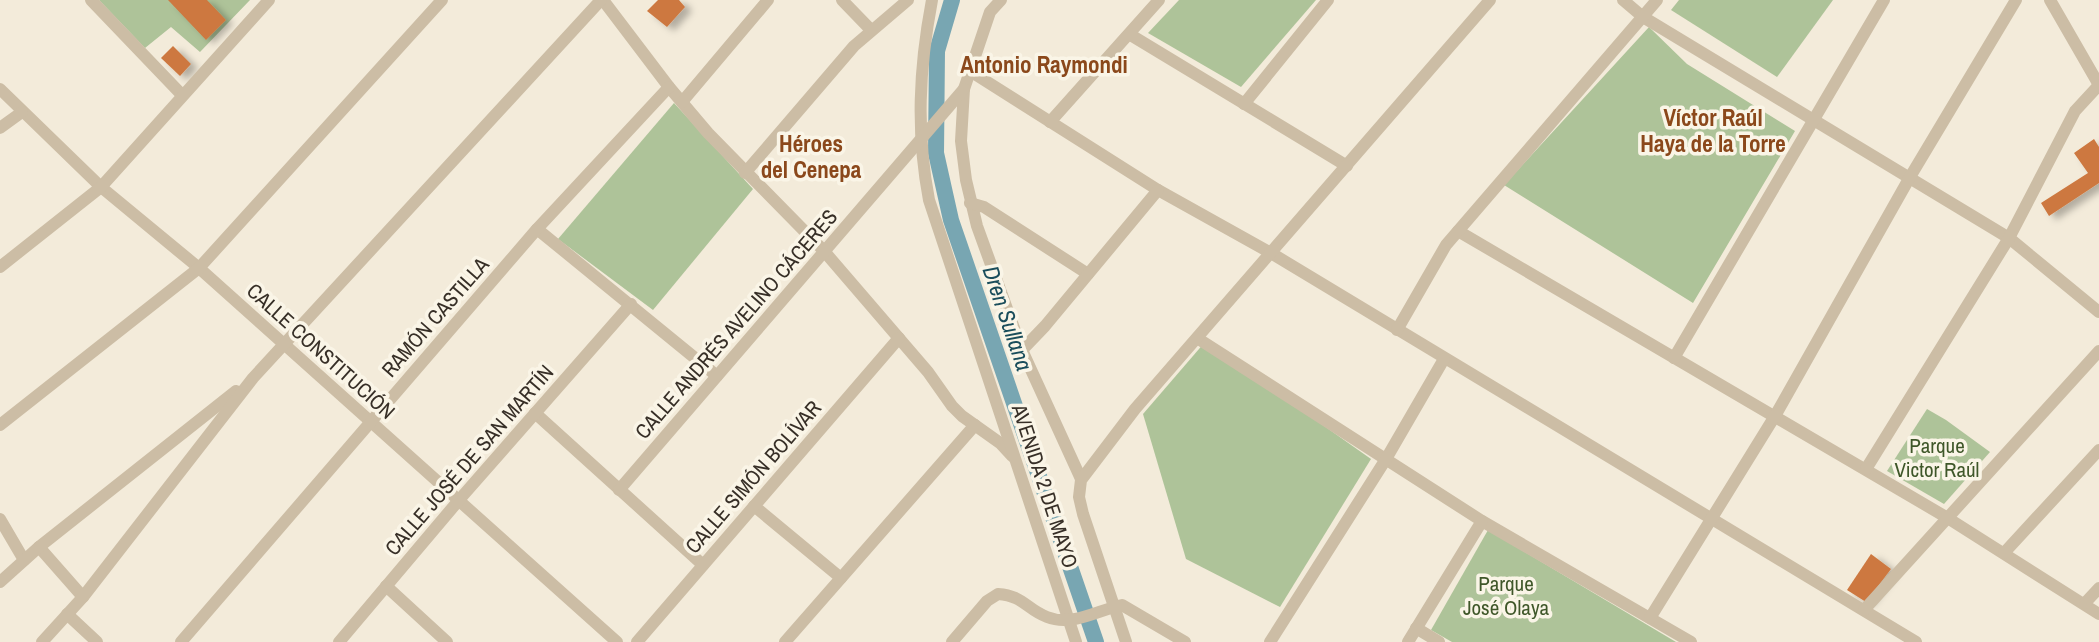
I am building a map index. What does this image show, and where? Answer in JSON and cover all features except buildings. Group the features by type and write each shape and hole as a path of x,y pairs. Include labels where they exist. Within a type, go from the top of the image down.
{"street":[{"path":"91,0 182,95"},
{"path":"0,267 101,187 269,0"},
{"path":"0,425 199,268 442,0"},
{"path":"42,642 83,597 253,378 602,0 682,102 746,173 824,251 938,385 952,406 1000,443 1017,462"},
{"path":"682,102 768,0"},
{"path":"842,0 871,30"},
{"path":"746,173 854,46 908,0"},
{"name":"AVENIDA 2 DE MAYO","path":"932,0 922,71 925,176 936,223 1071,620 1076,642"},
{"path":"1001,0 990,12 964,89 961,141 970,202 1022,350 1082,479"},
{"path":"1050,122 1159,0"},
{"path":"1244,104 1328,0"},
{"path":"1126,642 1111,608 1083,514 1079,497 1082,479 1135,409 1490,0"},
{"path":"1623,0 1643,17 2010,238 2099,312"},
{"path":"1397,330 1446,245 1657,0"},
{"path":"1674,358 1884,0"},
{"path":"1650,618 1775,415 1910,177 2016,0"},
{"path":"1866,469 2010,238 2075,111 2099,85 2050,0"},
{"path":"1129,34 1347,166"},
{"path":"970,71 1158,190 1271,253 1916,642"},
{"name":"RAMÓN CASTILLA","path":"181,642 537,229 669,86"},
{"name":"CALLE CONSTITUCIÓN","path":"0,89 101,187 199,268 617,642"},
{"name":"CALLE ANDRÉS AVELINO CÁCERES","path":"620,490 964,89"},
{"path":"0,128 22,112"},
{"path":"1022,350 1158,190"},
{"path":"970,202 984,207 1088,274"},
{"path":"537,229 716,376"},
{"path":"1458,231 1866,469 2099,614"},
{"name":"CALLE JOSÉ DE SAN MARTÍN","path":"339,642 631,304"},
{"name":"CALLE SIMÓN BOLÍVAR","path":"637,642 899,338"},
{"path":"1197,338 1482,521 1691,642"},
{"path":"1864,610 2099,351"},
{"path":"1270,642 1386,459 1444,359"},
{"path":"0,582 39,547 253,378"},
{"path":"535,413 703,565"},
{"path":"785,642 975,425"},
{"path":"2004,553 2099,450"},
{"path":"754,506 841,578"},
{"path":"0,519 24,560"},
{"path":"1408,642 1482,521"},
{"path":"39,547 83,597"},
{"path":"386,586 447,642"},
{"path":"2085,603 2099,588"},
{"path":"952,642 987,601 998,594 1019,598 1046,617 1071,620 1122,605 1185,642"},
{"path":"67,614 97,642"},
{"path":"1416,628 1439,642"}],"green space":[{"path":"99,0 250,0 200,52 171,27 145,48"},
{"path":"1179,0 1316,0 1241,87 1148,33"},
{"path":"1679,0 1833,0 1777,77 1671,10"},
{"path":"1649,27 1687,64 1795,131 1693,303 1504,185"},
{"path":"674,103 753,189 653,310 558,239"},
{"path":"1205,342 1371,459 1280,607 1186,559 1143,414"},
{"name":"Parque Victor Raúl","path":"1927,409 1990,452 1944,504 1887,471"},
{"name":"Parque José Olaya","path":"1488,530 1676,642 1452,642 1431,630"}],"waterway":[{"name":"Dren Sullana","path":"952,0 937,51 936,153 951,220 1096,642"}],"district":[{"name":"Antonio Raymondi","path":"1044,64"},
{"name":"Víctor Raúl Haya de la Torre","path":"1713,130"},
{"name":"Héroes del Cenepa","path":"811,156"}]}
